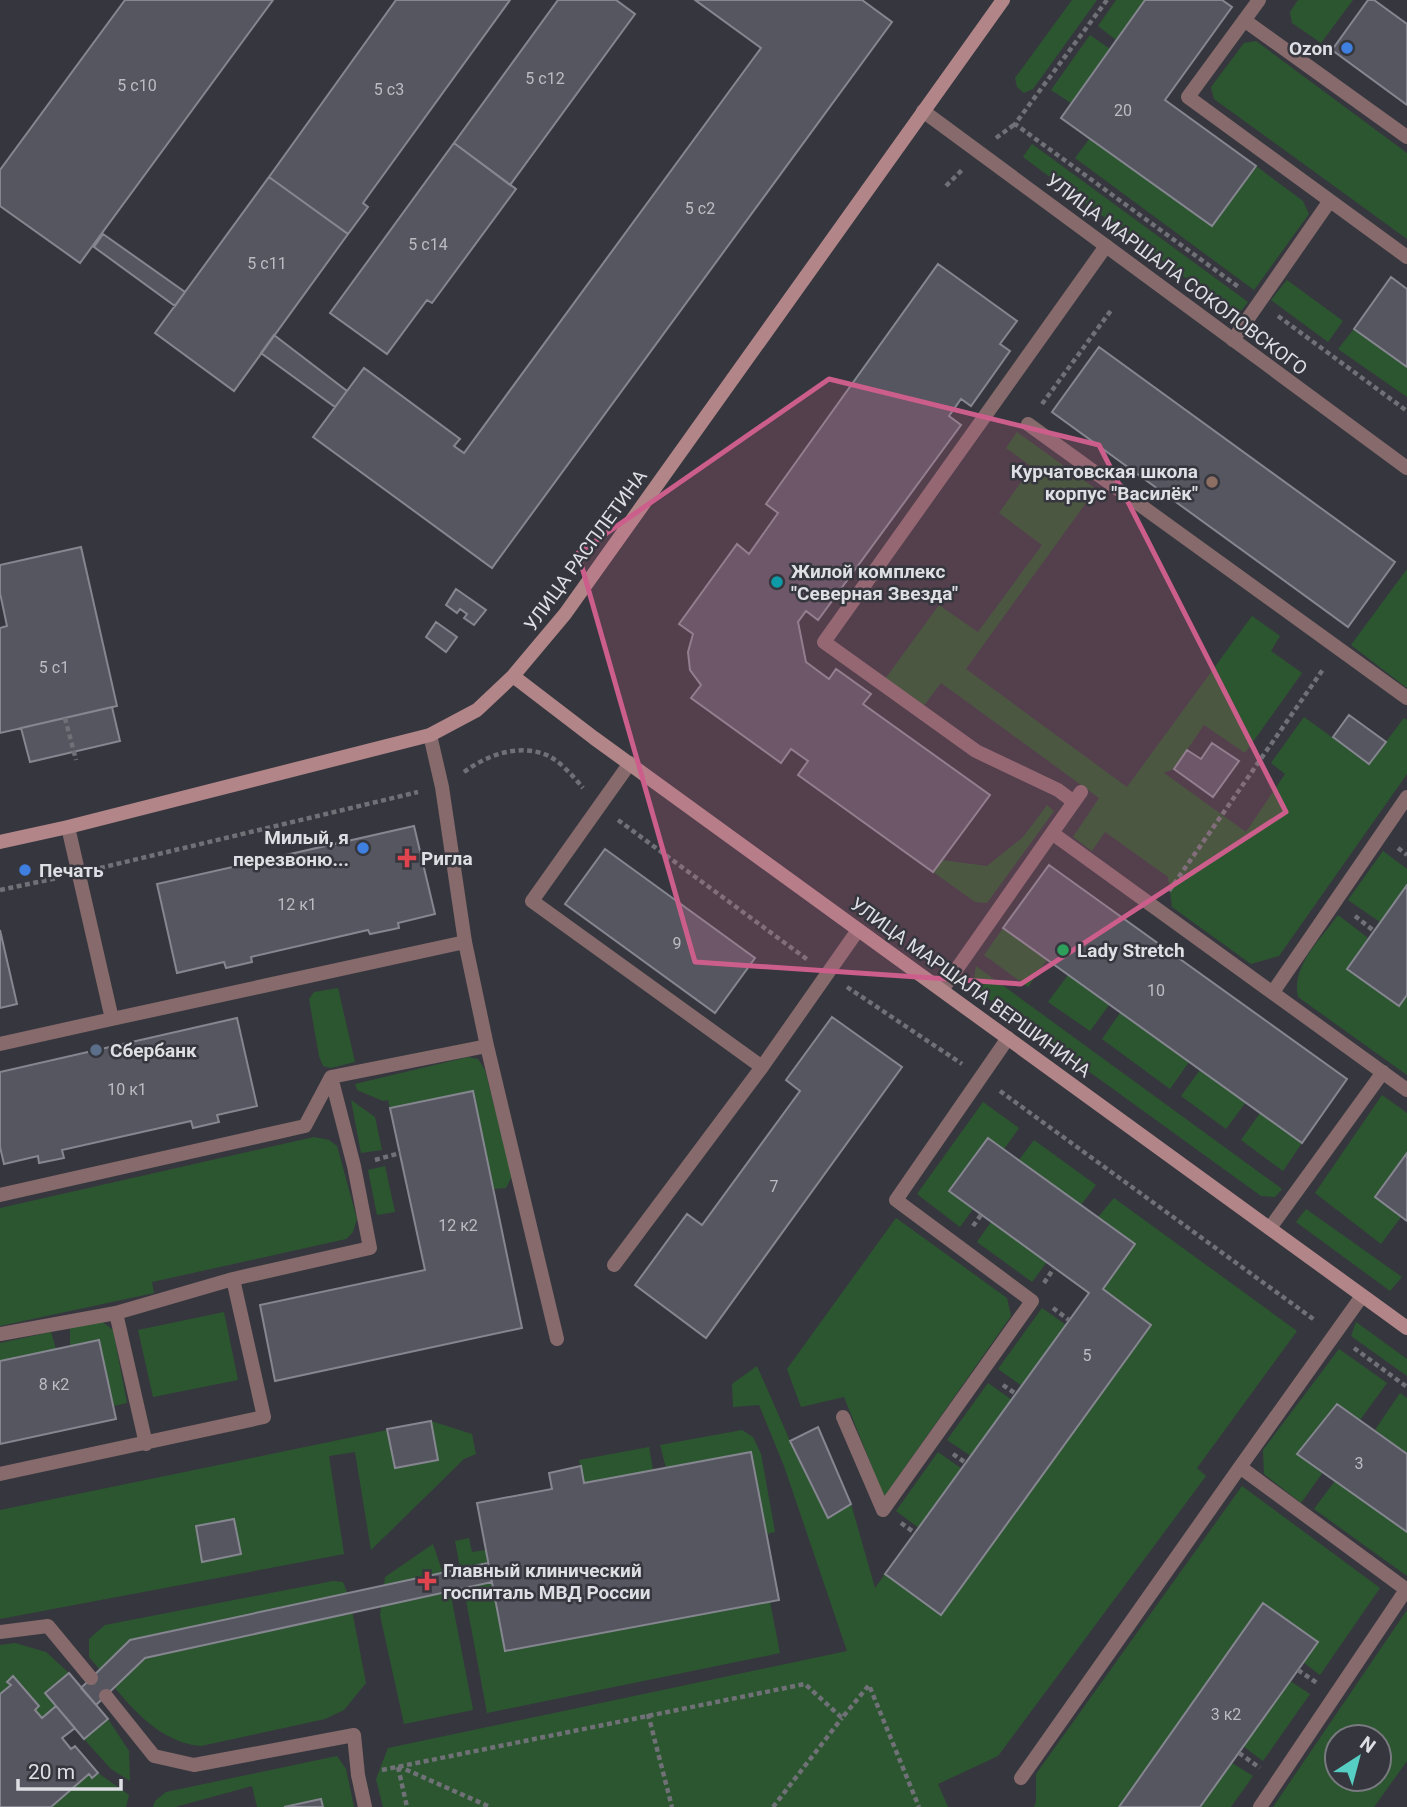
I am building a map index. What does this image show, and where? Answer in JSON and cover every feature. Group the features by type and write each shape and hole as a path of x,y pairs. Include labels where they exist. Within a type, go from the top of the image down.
{"street":[{"name":"УЛИЦА РАСПЛЕТИНА","path":"0,842 430,736 477,710 513,676 565,614 1003,0"},
{"path":"1259,0 1188,97 1407,257"},
{"path":"1244,20 1407,137"},
{"name":"УЛИЦА МАРШАЛА СОКОЛОВСКОГО","path":"923,111 1407,468"},
{"path":"1233,340 1329,202"},
{"path":"942,990 1077,797 976,751 824,642 1106,246"},
{"path":"1028,424 1407,698"},
{"name":"УЛИЦА МАРШАЛА ВЕРШИНИНА","path":"513,676 594,738 1407,1328"},
{"path":"430,736 442,787 466,942 487,1046 557,1339"},
{"path":"630,763 532,901 762,1066"},
{"path":"1273,992 1407,797"},
{"path":"68,827 112,1019"},
{"path":"1052,833 1407,1090"},
{"path":"614,1265 762,1066 858,930"},
{"path":"0,1044 466,942"},
{"path":"843,1417 883,1510 1032,1301 896,1200 1008,1038"},
{"path":"331,1077 487,1046"},
{"path":"1270,1228 1383,1072"},
{"path":"0,1195 305,1126 331,1077"},
{"path":"0,1334 116,1313 233,1279 370,1248 354,1166 331,1077"},
{"path":"0,1474 264,1417 233,1279"},
{"path":"1021,1778 1363,1296"},
{"path":"116,1313 146,1444"},
{"path":"1240,1467 1407,1590 1260,1807"},
{"path":"0,1632 48,1626 91,1678"},
{"path":"106,1696 154,1756 194,1765 354,1735 365,1807"}],"path":[{"path":"1107,0 1015,124 1407,411"},
{"path":"1028,424 1112,309"},
{"path":"1157,909 1338,648"},
{"path":"65,718 76,760"},
{"path":"0,890 442,787 480,761 509,751 543,753 570,772 599,806 828,974 980,1076 1407,1387"},
{"path":"358,1775 805,1684 842,1718"},
{"path":"773,1807 869,1685 919,1807"},
{"path":"648,1714 672,1807"},
{"path":"398,1766 407,1807"},
{"path":"398,1766 490,1807"}],"highlighted area":[{"path":"829,379 1099,445 1286,812 1021,984 695,962 578,553"}],"green space":[{"path":"1072,0 1097,0 1033,89 1024,93 1017,87 1015,78"},
{"path":"1116,0 1145,0 1116,40 1098,26"},
{"path":"1298,0 1353,0 1321,43 1292,23 1290,12"},
{"path":"1090,35 1110,49 1071,103 1051,90"},
{"path":"1256,41 1407,153 1407,239 1214,99 1211,87 1244,43"},
{"path":"1090,138 1212,226 1256,166 1303,201 1309,214 1254,290 1075,158"},
{"path":"1032,144 1248,302 1237,316 1023,157"},
{"path":"1287,280 1343,321 1328,342 1271,300"},
{"path":"1354,329 1407,367 1407,397 1338,349"},
{"path":"1017,432 1096,489 966,669 1127,787 1252,616 1280,636 1271,651 1302,673 1245,753 1204,725 1174,769 1164,773 1246,832 1285,774 1271,763 1304,717 1369,764 1404,718 1407,720 1407,774 1279,956 1251,964 1172,907 1168,877 1105,832 1092,851 1073,837 1099,798 941,683 923,707 885,679 939,605 978,632 1042,545 999,513 1032,467 1006,448"},
{"path":"1407,569 1407,688 1351,645"},
{"path":"1047,805 1054,811 987,903 975,902 933,872 942,860 987,866 1023,837"},
{"path":"1383,851 1407,869 1407,885 1380,922 1348,900"},
{"path":"1338,915 1368,938 1347,969 1398,1006 1407,995 1407,1075 1298,997 1297,986 1303,964"},
{"path":"1003,928 1047,960 1028,987 984,955"},
{"path":"976,966 1282,1189 1275,1197 1261,1196 979,992 974,979"},
{"path":"1068,975 1109,1005 1090,1031 1048,1002"},
{"path":"338,988 355,1062 331,1068 323,1066 319,1056 309,999 314,992"},
{"path":"1120,1013 1189,1062 1170,1089 1102,1039"},
{"path":"468,1057 478,1059 485,1070 512,1176 506,1188 493,1189 473,1091 390,1108 388,1100 383,1101 357,1090 355,1084"},
{"path":"1200,1070 1246,1102 1226,1129 1181,1096"},
{"path":"1382,1095 1407,1113 1407,1153 1375,1197 1401,1217 1381,1244 1315,1193"},
{"path":"351,1100 375,1117 382,1150 361,1153"},
{"path":"983,1102 1019,1128 1004,1149 987,1138 949,1191 973,1209 960,1227 917,1194"},
{"path":"1260,1113 1302,1143 1283,1171 1241,1140"},
{"path":"314,1137 329,1140 337,1146 357,1219 353,1232 346,1239 152,1282 154,1293 0,1326 0,1208"},
{"path":"1034,1140 1096,1185 1081,1205 1019,1160"},
{"path":"385,1166 395,1212 377,1215 368,1170"},
{"path":"1114,1198 1297,1331 1197,1468 1206,1476 998,1756 938,1784 948,1807 383,1807 376,1779 388,1748 847,1651 784,1466 759,1405 733,1407 732,1384 757,1366 790,1441 851,1504 875,1588 885,1574 941,1615 1151,1325 1103,1289 1135,1244 1098,1217"},
{"path":"1306,1209 1402,1277 1390,1291 1296,1222"},
{"path":"896,1218 1007,1298 1011,1316 884,1497 844,1397 801,1407 787,1369"},
{"path":"991,1222 1047,1262 1032,1282 977,1242"},
{"path":"1042,1308 1066,1325 1022,1386 998,1369"},
{"path":"224,1312 238,1380 153,1397 138,1330"},
{"path":"101,1321 113,1330 127,1403 113,1406 99,1340 70,1346 70,1328"},
{"path":"1356,1322 1407,1359 1407,1376 1351,1336"},
{"path":"51,1332 56,1349 0,1361 0,1343"},
{"path":"1339,1349 1387,1383 1360,1420 1336,1404 1298,1453 1323,1472 1301,1503 1264,1474 1263,1450"},
{"path":"988,1383 1012,1400 971,1456 947,1440"},
{"path":"1400,1393 1407,1398 1407,1454 1375,1430"},
{"path":"431,1421 472,1434 476,1454 464,1459 371,1550 355,1452 329,1456 344,1554 0,1619 0,1510"},
{"path":"742,1430 753,1437 761,1454 775,1532 767,1534 751,1452 666,1468 660,1445"},
{"path":"649,1447 653,1470 584,1483 579,1460"},
{"path":"938,1452 962,1469 919,1528 896,1511"},
{"path":"1335,1481 1407,1532 1407,1576 1314,1509"},
{"path":"1242,1486 1380,1588 1320,1675 1303,1662 1317,1642 1263,1603 1119,1807 1034,1807 1036,1774"},
{"path":"469,1538 472,1552 486,1550 505,1651 770,1602 780,1653 487,1713 455,1541"},
{"path":"433,1544 452,1601 473,1710 404,1724 380,1615 385,1577"},
{"path":"333,1581 343,1582 350,1600 366,1683 344,1710 325,1719 201,1746 183,1742 167,1735 138,1713 89,1657 89,1639 105,1625"},
{"path":"1407,1610 1407,1761 1393,1781 1393,1723 1330,1723"},
{"path":"15,1643 46,1652 69,1673 46,1693 56,1706 42,1718 35,1710 39,1705 13,1677 11,1685 0,1694 0,1645"},
{"path":"1290,1681 1310,1694 1263,1761 1243,1746"},
{"path":"108,1719 129,1751 130,1781 111,1769 84,1739"},
{"path":"1323,1733 1323,1793 1384,1793 1374,1807 1273,1807"},
{"path":"337,1756 346,1769 354,1807 257,1807 252,1786 175,1807 153,1807 155,1801 166,1792"},
{"path":"1232,1763 1253,1776 1231,1807 1200,1807"},
{"path":"98,1773 129,1795 126,1807 51,1807 89,1774 92,1778"}],"building":[{"path":"125,0 273,0 80,263 0,206 0,170"},
{"path":"396,0 510,0 363,203 368,207 348,234 269,177"},
{"path":"558,0 616,0 635,14 510,185 454,143"},
{"path":"695,0 862,0 892,22 492,568 313,437 364,368 460,439 454,446 464,453 761,48"},
{"path":"1145,0 1222,0 1232,7 1165,100 1256,166 1212,226 1061,118"},
{"path":"1368,0 1374,0 1407,24 1407,105 1332,50"},
{"path":"454,143 516,189 432,303 427,300 387,354 330,313"},
{"path":"269,177 348,234 234,391 155,333"},
{"path":"103,234 185,292 175,306 94,247"},
{"name":"Жилой комплекс \"Северная Звезда\"","path":"938,264 1017,321 1000,344 1010,351 971,406 961,399 949,416 961,425 818,620 806,611 798,622 806,662 829,679 836,669 871,694 863,704 990,795 933,872 798,775 808,761 791,749 781,763 691,698 701,685 690,670 688,652 693,634 679,624 737,544 749,554 778,513 766,504"},
{"path":"1391,277 1407,289 1407,367 1354,329"},
{"path":"274,335 347,391 335,407 261,353"},
{"path":"1099,347 1395,562 1348,627 1052,412"},
{"path":"81,547 117,706 0,733 0,628 7,626 0,593 0,565"},
{"path":"456,589 486,610 474,625 464,618 467,614 460,609 457,613 446,605"},
{"path":"436,622 457,637 446,652 426,637"},
{"path":"112,707 120,741 30,762 21,728"},
{"path":"1349,715 1386,742 1369,764 1333,737"},
{"path":"1212,743 1239,761 1213,797 1174,769 1187,750 1201,759"},
{"path":"414,826 435,914 398,923 399,928 370,934 368,930 251,957 252,962 226,968 224,962 177,973 157,884"},
{"path":"605,849 755,958 715,1013 565,904"},
{"path":"1049,865 1347,1079 1302,1143 1003,928"},
{"path":"1407,885 1407,995 1399,1006 1347,969"},
{"path":"0,930 17,1004 0,1008"},
{"path":"832,1017 902,1067 706,1338 635,1285 687,1214 702,1225 800,1091 786,1080"},
{"path":"237,1018 257,1106 217,1115 219,1122 193,1128 191,1121 62,1150 64,1158 39,1163 38,1156 4,1164 0,1147 0,1072"},
{"path":"473,1091 522,1328 275,1381 260,1305 425,1270 390,1108"},
{"path":"988,1138 1135,1244 1103,1289 1151,1325 941,1615 885,1574 1089,1293 949,1191"},
{"path":"1407,1153 1407,1221 1375,1197"},
{"path":"99,1340 116,1419 0,1444 0,1361"},
{"path":"1337,1404 1407,1454 1407,1532 1297,1454"},
{"path":"431,1421 438,1460 395,1468 387,1429"},
{"path":"818,1427 851,1504 828,1518 790,1441"},
{"path":"751,1452 779,1600 505,1651 477,1503 552,1489 549,1473 581,1466 584,1483"},
{"path":"234,1519 241,1554 202,1562 196,1526"},
{"path":"488,1563 492,1582 145,1658 96,1705 81,1688 130,1640"},
{"path":"1263,1603 1318,1642 1200,1807 1119,1807"},
{"path":"69,1673 108,1719 84,1739 45,1693"},
{"path":"13,1676 39,1706 35,1710 42,1718 56,1706 75,1728 62,1738 71,1749 75,1746 98,1773 92,1778 89,1774 51,1807 0,1807 0,1694 11,1685 7,1682"},
{"path":"321,1799 323,1807 284,1807"}],"place":[{"name":"Ozon","path":"1347,48"},
{"name":"Курчатовская школа корпус \"Василёк\"","path":"1212,482"},
{"name":"Жилой комплекс \"Северная Звезда\"","path":"777,582"},
{"name":"Милый, я перезвоню...","path":"363,848"},
{"name":"Ригла","path":"407,858"},
{"name":"Печать","path":"25,870"},
{"name":"Lady Stretch","path":"1063,950"},
{"name":"Сбербанк","path":"96,1050"},
{"name":"Главный клинический госпиталь МВД России","path":"427,1581"}]}
